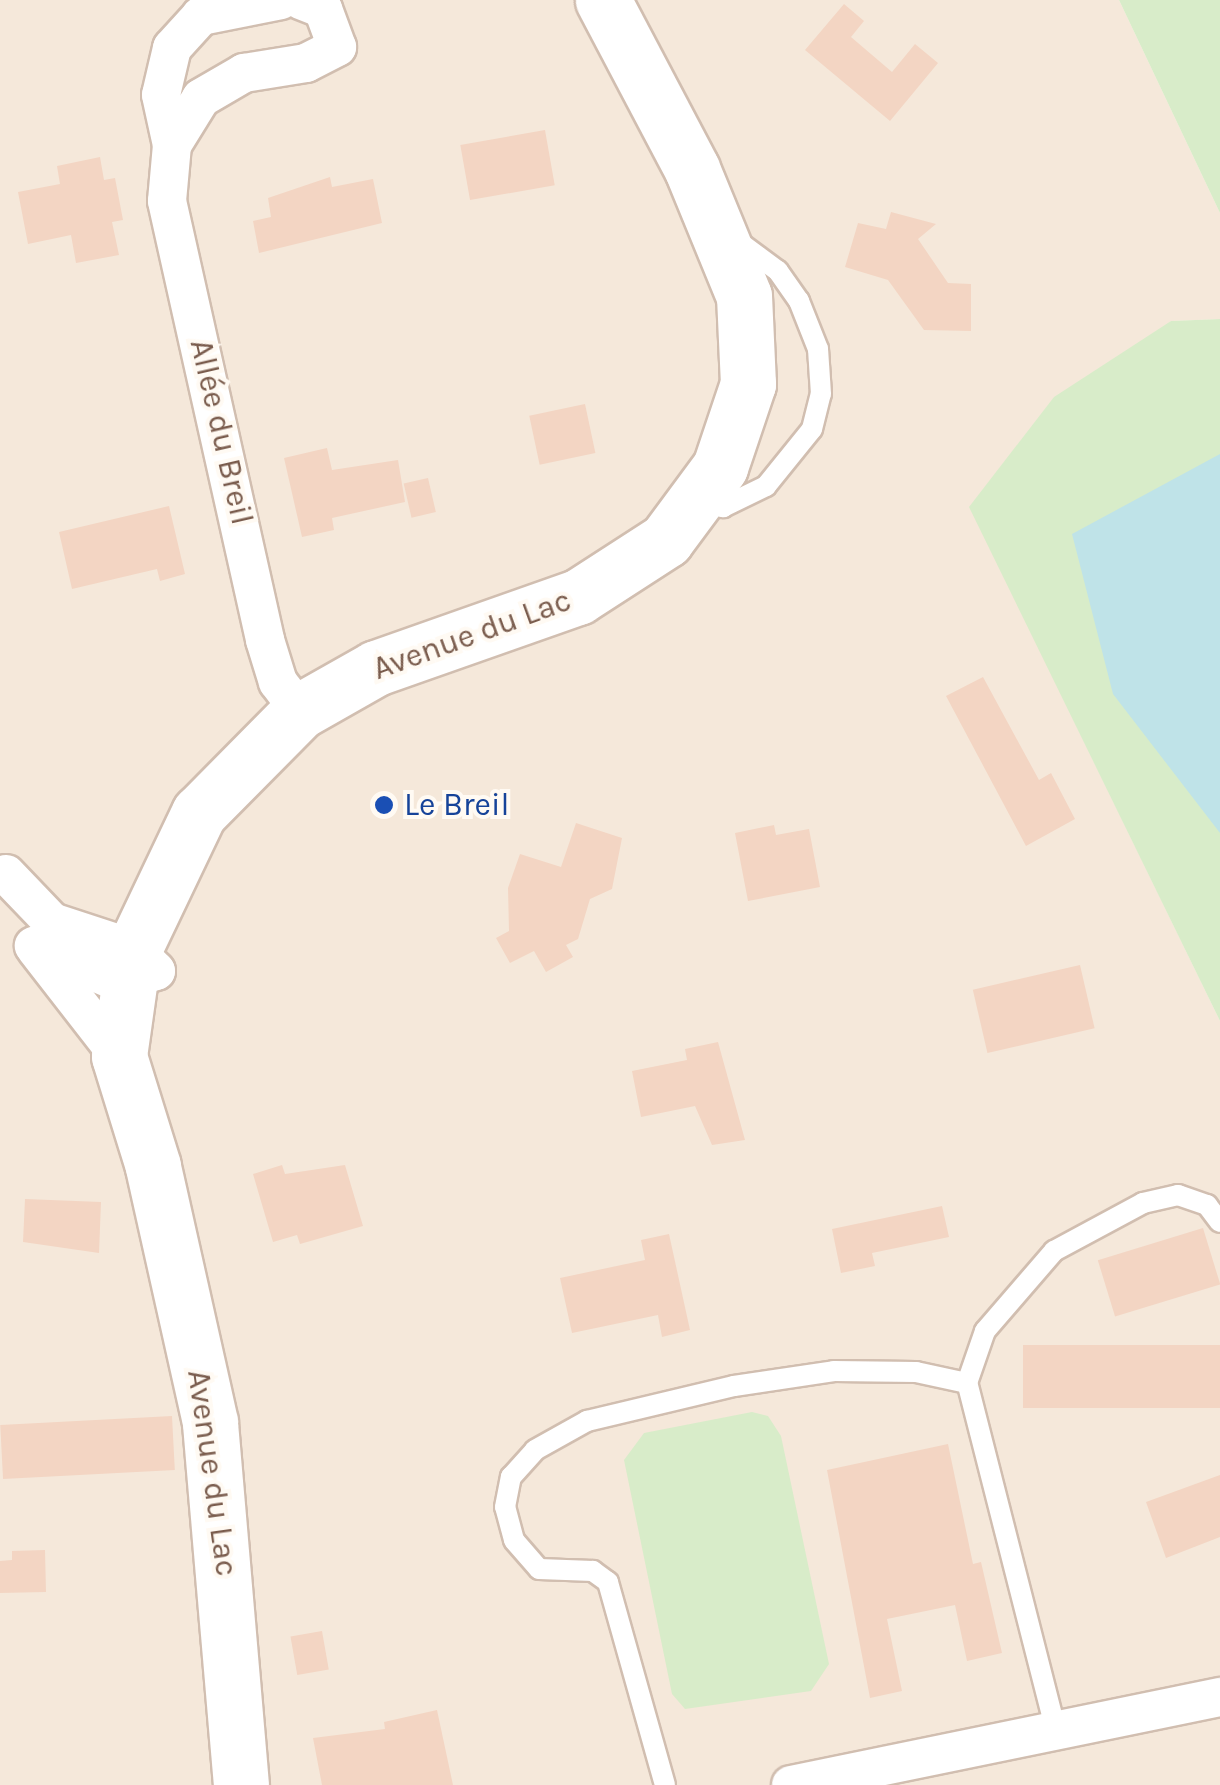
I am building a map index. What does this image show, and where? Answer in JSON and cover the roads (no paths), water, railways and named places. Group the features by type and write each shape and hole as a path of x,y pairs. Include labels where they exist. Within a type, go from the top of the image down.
{"street":[{"name":"Allée du Breil","path":"281,0 201,16 172,48 161,95 172,145 167,201 265,640 278,682 300,712"},
{"name":"Allée du Breil","path":"172,145 201,98 244,73 306,62 337,47 324,10 300,0"},
{"name":"Avenue du Lac","path":"241,1785 210,1422 152,1166 119,1056 140,967 199,812 300,712 376,668 578,598 666,540 699,502 738,423 752,353 744,296 723,238 603,0"},
{"path":"3,860 52,922 140,967"},
{"path":"3,860 17,927 119,1056"},
{"path":"34,946 105,980 140,967"},
{"name":"Avenue du Lac","path":"140,967 152,1166"},
{"path":"791,1785 1220,1697"}],"lane":[{"path":"699,502 723,507 766,486 812,429 821,394 818,349 798,301 744,242 723,238"},
{"path":"1056,1730 967,1383 985,1331 1054,1251 1143,1203 1178,1195 1207,1204 1220,1222"},
{"path":"665,1785 608,1582 593,1572 539,1569 514,1540 505,1507 511,1477 535,1450 587,1421 734,1386 834,1371 916,1372 967,1383"}],"water":[{"path":"1220,454 1220,833 1113,694 1072,534"}],"place":[{"name":"Le Breil","path":"384,805"}]}
